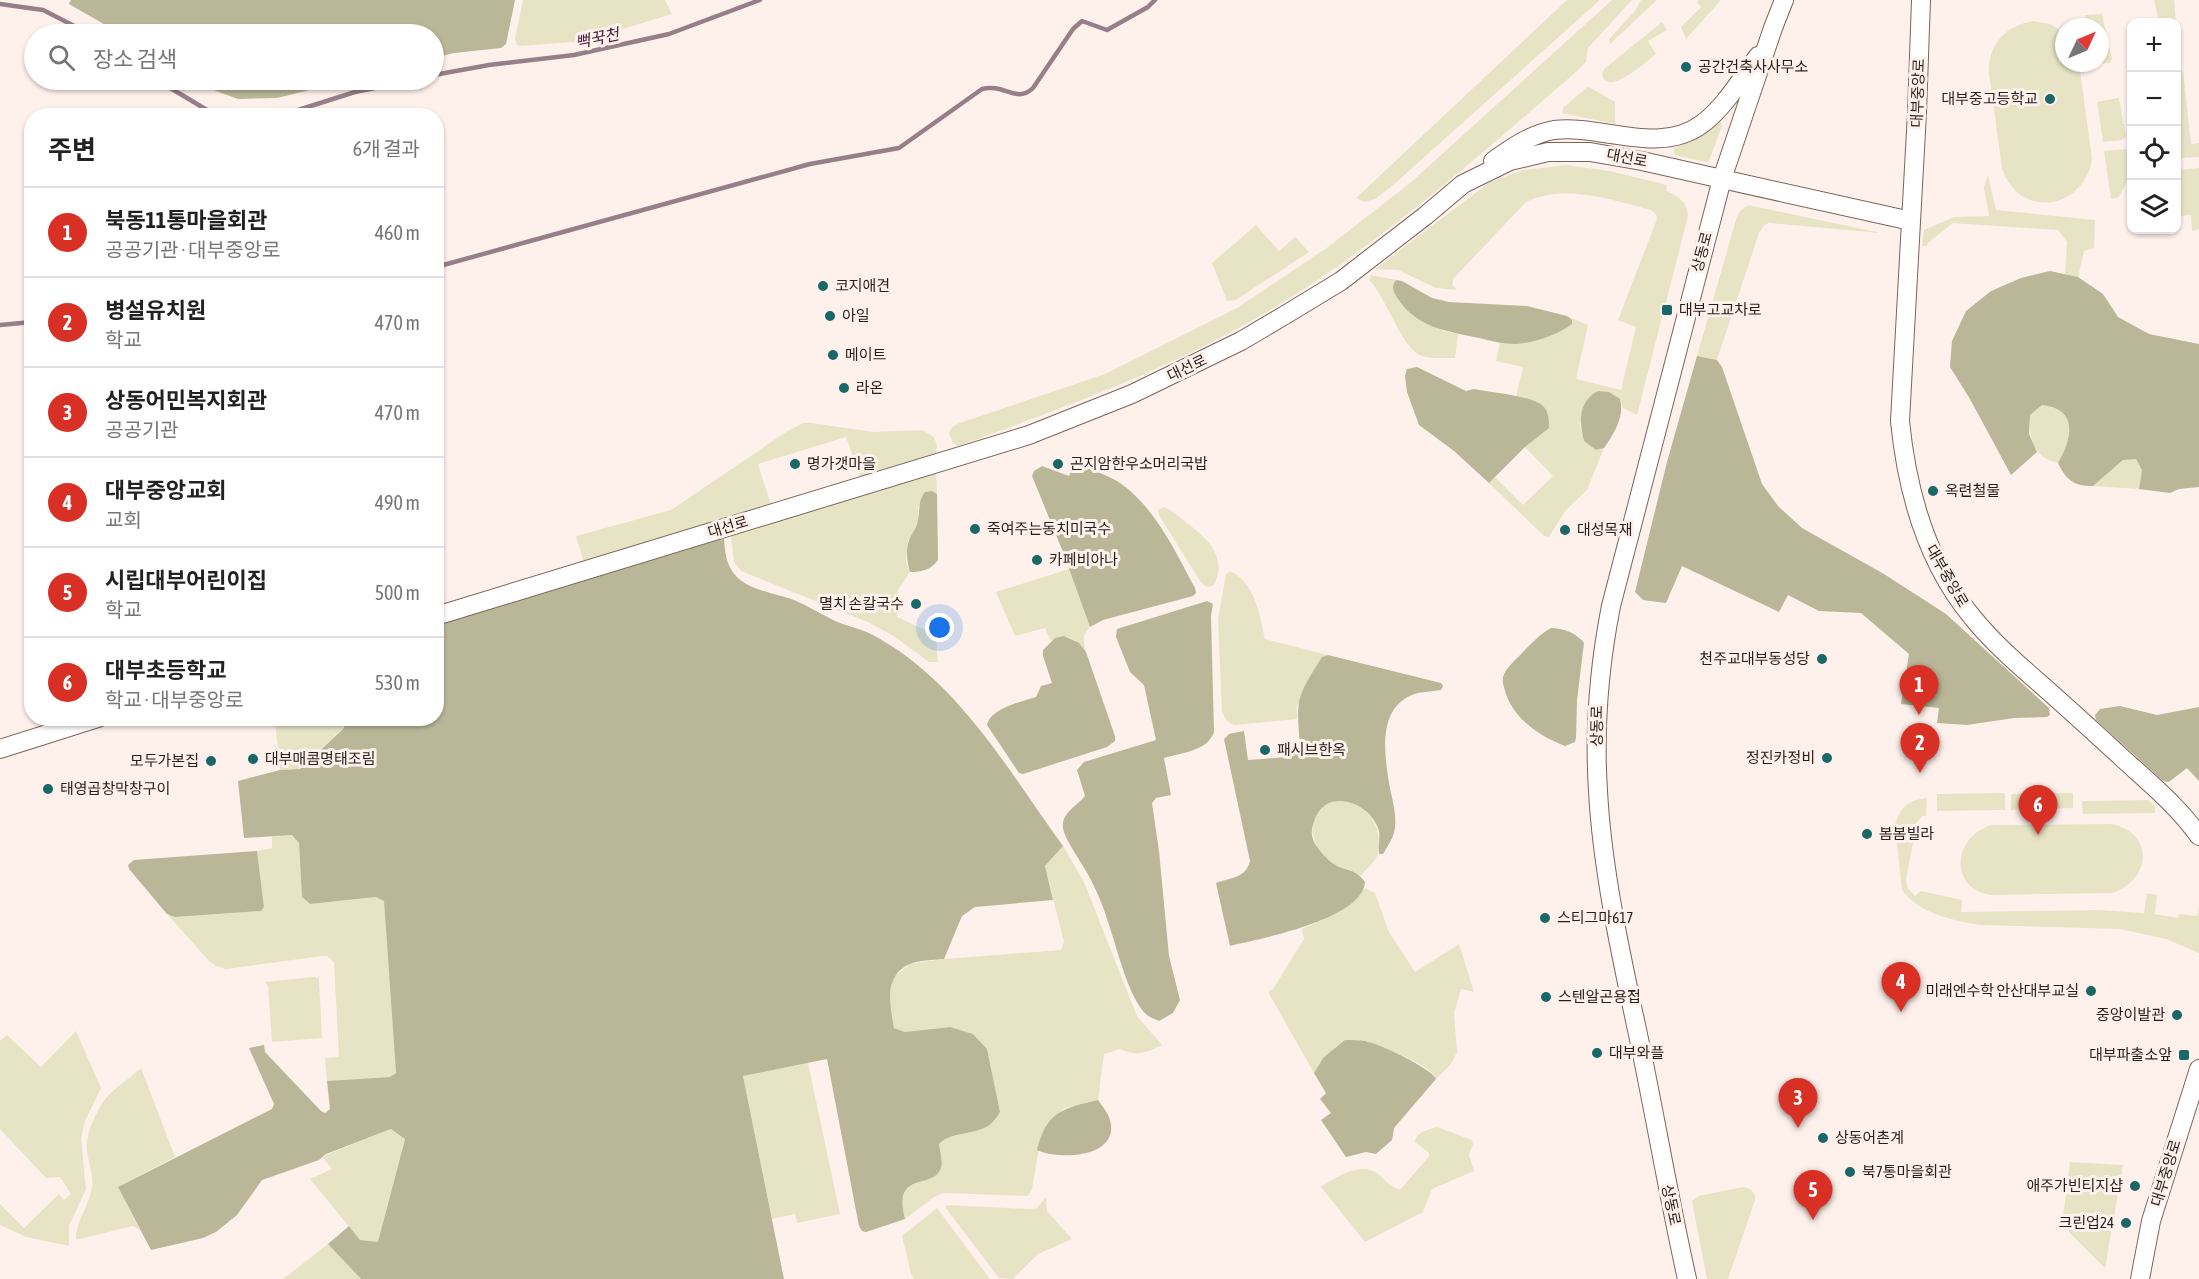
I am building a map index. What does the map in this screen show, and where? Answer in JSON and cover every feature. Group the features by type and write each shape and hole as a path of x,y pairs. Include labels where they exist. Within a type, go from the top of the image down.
{"street":[{"path":"1784,0 1722,179 1911,221"},
{"name":"대부중앙로","path":"1921,0 1900,421 1903,454 1911,494 1923,532 1959,600 1988,636 2144,778 2182,815 2199,836"},
{"path":"1463,184 1509,150 1531,137 1554,130 1658,138 1680,134 1700,126 1713,115 1768,43"},
{"name":"대선로","path":"444,614 1029,435 1132,394 1241,341 1341,281 1463,184 1510,161 1529,156 1570,151 1590,152 1722,179"},
{"name":"상동로","path":"1687,1279 1657,1135 1605,857 1598,793 1597,708 1605,637 1617,579 1722,179"},
{"path":"0,749 73,726"},
{"name":"대부중앙로","path":"2140,1279 2151,1221 2199,1069"}],"shaded area":[{"path":"71,0 515,0 506,44 501,48 444,56 444,24 104,24 69,4"},
{"path":"523,0 665,0 672,14 584,41 521,46 517,45 515,39"},
{"path":"1567,0 1600,0 1392,186 1375,199 1364,202 1356,198"},
{"path":"1612,0 1632,0 1588,48 1586,62 1576,72 1436,191 1326,274 1288,299 1209,344 1127,382 958,446 953,443 949,433 957,424 1105,374 1237,308 1328,247 1410,183"},
{"path":"1641,0 1657,0 1610,44 1609,39 1635,11"},
{"path":"1698,0 1721,0 1686,39 1681,27 1701,7"},
{"path":"2154,0 2174,0 2176,18 2158,18"},
{"path":"2102,14 2103,18 2086,18 2085,15"},
{"path":"2034,21 2055,27 2055,72 2080,72 2092,159 2087,176 2077,189 2065,198 2051,202 2036,202 2023,196 2011,185 2002,169 1989,63 2000,38 2024,23"},
{"path":"1662,22 1667,30 1648,41 1656,54 1627,76 1611,82 1605,80 1602,74 1604,69"},
{"path":"2109,46 2112,59 2109,63"},
{"path":"2181,71 2183,71 2191,144 2199,143 2199,157 2181,158"},
{"path":"1589,87 1615,102 1615,124 1562,113 1563,108"},
{"path":"213,90 310,90 277,98 238,99"},
{"path":"2119,98 2126,137 2122,140 2103,142 2097,102"},
{"path":"1718,121 1722,126 1709,161 1674,155 1674,148 1697,139"},
{"path":"2127,150 2127,181 2119,197 2111,199 2104,151"},
{"path":"1566,165 1610,171 1667,185 1666,191 1682,200 1688,216 1637,415 1623,408 1620,399 1583,408 1580,426 1584,441 1596,450 1604,448 1587,490 1566,510 1549,537 1544,536 1489,483 1495,477 1523,505 1553,476 1525,447 1549,428 1531,400 1516,397 1523,367 1496,361 1500,342 1528,341 1547,337 1572,324 1572,320 1567,316 1588,325 1576,379 1621,390 1636,327 1618,320 1657,219 1656,214 1651,210 1588,195 1540,196 1526,202 1453,279 1453,286 1457,290 1436,288 1398,270 1375,269 1490,182 1523,170"},
{"path":"2199,168 2199,229 2192,231 2191,215 2181,216 2181,170"},
{"path":"1988,175 1996,210 2095,220 2094,248 2084,251 2078,277 2065,274 2067,242 2058,230 1953,223 1927,246 1922,246 1924,230 1954,217 1989,216 1984,187"},
{"path":"1748,205 1881,233 1769,223 1764,225 1759,233 1717,360 1697,356 1737,216"},
{"path":"1256,225 1279,251 1295,237 1309,252 1236,300 1227,301 1212,263"},
{"path":"2050,271 2078,277 2103,294 2118,317 2149,334 2199,344 2199,487 2179,489 2170,493 2139,489 2142,470 2136,459 2123,460 2093,486 2081,485 2072,481 2058,463 2069,435 2067,419 2062,412 2042,405 2030,415 2029,434 2037,452 2011,475 1950,367 1952,341 1966,311 1991,291 2021,278"},
{"path":"1371,275 1402,281 1396,280 1393,284 1443,331 1458,334 1455,358 1429,358 1415,352 1401,334 1369,280"},
{"path":"1396,280 1432,298 1449,302 1527,306 1567,316 1572,320 1572,324 1545,338 1516,344 1455,333 1422,322 1404,307 1393,290"},
{"path":"1697,356 1717,360 1722,367 1762,484 1778,506 1802,528 1884,574 1946,614 2049,708 2050,715 1967,725 1937,723 1939,708 1901,704 1909,654 1861,613 1819,611 1788,595 1779,612 1682,566 1666,603 1643,600 1635,592 1667,462"},
{"path":"1417,367 1466,391 1474,389 1500,393 1538,403 1546,411 1549,428 1525,447 1489,483 1454,451 1419,425 1407,392 1405,376 1407,369"},
{"path":"1598,391 1609,392 1620,399 1621,412 1618,425 1608,443 1604,448 1596,450 1584,441 1581,419 1583,406 1591,395"},
{"path":"2042,405 2062,412 2069,426 2067,444 2058,463 2043,457 2038,452 2030,432 2030,415"},
{"path":"803,423 873,432 922,430 934,437 937,445 936,453 860,477 846,437 758,464 771,505 584,563 576,536 671,510 786,432"},
{"path":"2136,459 2142,470 2139,489 2093,486 2123,460"},
{"path":"1074,463 1117,481 1142,503 1153,516 1180,559 1195,588 1196,593 1193,596 1103,620 1090,627 1032,476 1034,471 1042,466 1069,476"},
{"path":"936,472 937,494 932,491 918,507 916,530 908,541 906,561 910,572 898,590 897,617 934,634 938,662 929,662 895,637 870,623 741,571 734,562 731,536"},
{"path":"932,491 937,494 938,560 926,570 910,572 907,555 908,542 916,527 921,499 925,492"},
{"path":"1164,507 1194,529 1213,549 1218,566 1218,575 1214,585 1206,586 1200,581 1159,515 1158,510"},
{"path":"724,538 728,563 741,581 755,588 794,600 835,621 869,633 900,652 929,674 978,728 1063,846 1045,866 1053,900 975,907 962,916 944,959 910,964 901,969 892,983 890,1001 894,1028 905,1032 950,1027 973,1034 987,1049 1000,1112 990,1125 976,1131 949,1137 939,1144 942,1166 937,1175 915,1183 904,1193 902,1203 905,1219 866,1232 862,1231 859,1226 827,1059 743,1076 784,1279 361,1279 328,1244 349,1226 360,1240 378,1242 405,1139 391,1129 326,1154 319,1160 262,1180 237,1215 216,1232 203,1238 151,1250 118,1187 272,1109 274,1104 249,1048 264,1045 265,1052 325,1113 330,1109 327,1081 390,1077 396,1073 384,901 376,897 310,904 302,897 299,843 292,835 244,838 238,781 280,770 300,769 345,726 444,726 444,622"},
{"path":"1069,569 1090,627 1084,639 1086,652 1070,638 1061,637 1051,641 1045,628 1015,636 996,592"},
{"path":"1230,571 1238,576 1251,591 1265,639 1328,655 1322,657 1297,707 1297,719 1235,725 1228,722 1224,716 1218,620 1226,574"},
{"path":"1207,601 1213,604 1211,616 1214,732 1211,738 1200,747 1164,758 1171,795 1156,798 1152,803 1169,956 1180,1000 1173,1013 1159,1021 1147,1015 1134,997 1101,901 1064,833 1063,823 1067,814 1085,796 1077,770 1084,762 1156,740 1144,685 1130,672 1116,637 1117,629"},
{"path":"1551,628 1569,632 1584,643 1577,700 1576,738 1575,742 1565,746 1537,732 1521,718 1509,701 1503,683 1504,674 1509,667 1536,639"},
{"path":"1064,636 1079,643 1086,652 1115,741 1107,747 1023,774 1019,773 987,725 994,714 1000,710 1036,697 1041,686 1052,683 1043,650 1055,638"},
{"path":"1328,655 1441,683 1443,686 1441,690 1418,693 1405,699 1395,707 1389,718 1385,744 1387,771 1395,814 1393,836 1383,854 1379,854 1379,831 1375,821 1368,813 1350,802 1331,802 1322,807 1313,825 1314,842 1331,862 1361,877 1365,882 1360,895 1347,907 1329,917 1285,932 1230,946 1216,883 1241,874 1250,861 1224,739 1229,734 1244,731 1248,760 1287,757 1286,745 1300,743 1298,716 1300,697 1322,657"},
{"path":"2120,706 2157,715 2199,707 2199,781 2187,768 2169,782 2163,781 2096,720 2095,715 2100,709"},
{"path":"276,726 343,726 299,769 280,770"},
{"path":"2005,793 2005,810 1937,811 1937,794"},
{"path":"2073,793 2073,808 2011,810 2011,794"},
{"path":"1927,798 1926,816 1922,816 1917,822 1906,879 1907,887 1915,896 1921,891 1962,900 1961,912 2098,910 2144,913 2147,893 2157,895 2155,914 2178,918 2179,914 2197,916 2199,906 2199,953 2166,939 2120,929 1980,925 1937,915 1917,905 1902,890 1895,826 1902,809 1910,803"},
{"path":"1346,800 1368,814 1378,834 1377,856 1361,876 1329,861 1316,844 1312,830 1315,817 1324,806"},
{"path":"2148,800 2155,806 2155,813 2083,814 2082,801"},
{"path":"2112,824 2126,829 2135,837 2141,846 2143,857 2135,878 2113,893 1991,895 1978,891 1968,884 1962,874 1963,852 1968,841 1991,825"},
{"path":"292,835 299,843 302,897 310,904 377,897 384,901 396,1073 390,1077 327,1081 325,1058 339,1057 334,962 327,956 226,969 209,961 167,914 175,917 261,911 264,907 257,851 272,848 272,837"},
{"path":"1063,846 1084,882 1137,1016 1162,1045 1141,1053 1131,1053 1120,1049 1104,1054 1098,1100 1064,1108 1041,1136 1032,1189 1028,1196 943,1193 905,1219 902,1203 904,1193 915,1183 937,1175 941,1168 939,1144 949,1137 988,1126 1000,1112 987,1049 973,1034 950,1027 905,1032 894,1028 889,1000 893,978 910,964 944,959 1061,950 1064,942 1045,866"},
{"path":"257,851 264,907 261,911 175,917 167,914 128,865 134,860"},
{"path":"1365,888 1375,893 1389,932 1415,972 1459,944 1474,992 1461,989 1454,1013 1457,1052 1451,1064 1436,1079 1415,1062 1367,1041 1323,1058 1314,1073 1268,992 1273,989 1304,939 1302,929 1345,908"},
{"path":"319,978 322,1038 272,1042 268,986 265,982"},
{"path":"76,1031 101,1088 85,1121 81,1138 86,1189 69,1226 69,1246 26,1237 0,1225 0,1204 24,1228 59,1194 64,1200 71,1194 60,1177 46,1178 0,1129 0,1041 7,1035 41,1067"},
{"path":"1345,1040 1365,1041 1381,1046 1425,1069 1436,1079 1394,1128 1392,1140 1376,1154 1366,1152 1346,1157 1321,1120 1331,1113 1320,1099 1326,1093 1314,1073 1323,1058"},
{"path":"808,1063 840,1214 797,1223 795,1214 772,1219 743,1076"},
{"path":"141,1068 175,1157 118,1187 140,1230 133,1226 76,1240 78,1226 92,1187 87,1144 91,1125 107,1097"},
{"path":"1098,1100 1108,1115 1111,1125 1110,1136 1104,1144 1083,1154 1058,1155 1037,1150 1045,1127 1058,1114 1066,1109"},
{"path":"1437,1127 1472,1140 1469,1155 1474,1171 1432,1189 1423,1212 1365,1242 1321,1187 1349,1172 1364,1169 1371,1170 1391,1186 1401,1189 1429,1156 1429,1153 1415,1142 1416,1138 1423,1132"},
{"path":"391,1129 405,1138 378,1243 360,1240 310,1179 332,1169 323,1158 326,1155"},
{"path":"2070,1162 2123,1165 2105,1268 2062,1225"},
{"path":"1743,1187 1751,1189 1755,1200 1728,1279 1707,1279 1692,1201 1698,1196"},
{"path":"1046,1197 1047,1211 1072,1239 1038,1254 1013,1279 999,1278 945,1207 947,1205 1029,1209 1037,1208"},
{"path":"937,1208 990,1279 914,1279 902,1236"},
{"path":"328,1244 361,1279 283,1279"}],"waterway":[{"name":"뻑꾹천","path":"444,73 489,65 574,55 669,34 760,0"},
{"path":"444,265 810,164 899,148 982,89 990,88 1021,94 1033,88 1073,29 1082,21 1107,30 1148,7 1155,0"},
{"name":"뻑꾹천","path":"0,4 43,10 70,24"},
{"name":"뻑꾹천","path":"174,90 204,108"},
{"name":"뻑꾹천","path":"304,108 365,90"},
{"path":"0,325 24,323"}],"place":[{"name":"공간건축사사무소","path":"1686,67"},
{"name":"대부중고등학교","path":"2050,99"},
{"name":"코지애견","path":"823,286"},
{"name":"대부고교차로","path":"1667,310"},
{"name":"아일","path":"830,316"},
{"name":"메이트","path":"833,355"},
{"name":"라온","path":"844,388"},
{"name":"명가갯마을","path":"795,464"},
{"name":"곤지암한우소머리국밥","path":"1058,464"},
{"name":"옥련철물","path":"1933,491"},
{"name":"죽여주는동치미국수","path":"975,529"},
{"name":"대성목재","path":"1565,530"},
{"name":"카페비아나","path":"1037,560"},
{"name":"멸치 손칼국수","path":"916,604"},
{"name":"천주교대부동성당","path":"1822,659"},
{"name":"북동11통마을회관","path":"1919,715"},
{"name":"패시브한옥","path":"1265,750"},
{"name":"정진카정비","path":"1827,758"},
{"name":"대부매콤명태조림","path":"253,759"},
{"name":"모두가본집","path":"211,761"},
{"name":"병설유치원","path":"1920,773"},
{"name":"태영곱창막창구이","path":"48,789"},
{"name":"봄봄빌라","path":"1867,834"},
{"name":"대부초등학교","path":"2038,835"},
{"name":"스티그마617","path":"1545,918"},
{"name":"미래엔수학 안산대부교실","path":"2091,991"},
{"name":"스텐알곤용접","path":"1546,997"},
{"name":"대부중앙교회","path":"1901,1012"},
{"name":"중앙이발관","path":"2177,1015"},
{"name":"대부와플","path":"1597,1053"},
{"name":"대부파출소앞","path":"2184,1055"},
{"name":"상동어민복지회관","path":"1798,1128"},
{"name":"상동어촌계","path":"1823,1138"},
{"name":"북7통마을회관","path":"1850,1172"},
{"name":"애주가빈티지샵","path":"2135,1186"},
{"name":"시립대부어린이집","path":"1813,1220"},
{"name":"크린업24","path":"2126,1223"}]}
